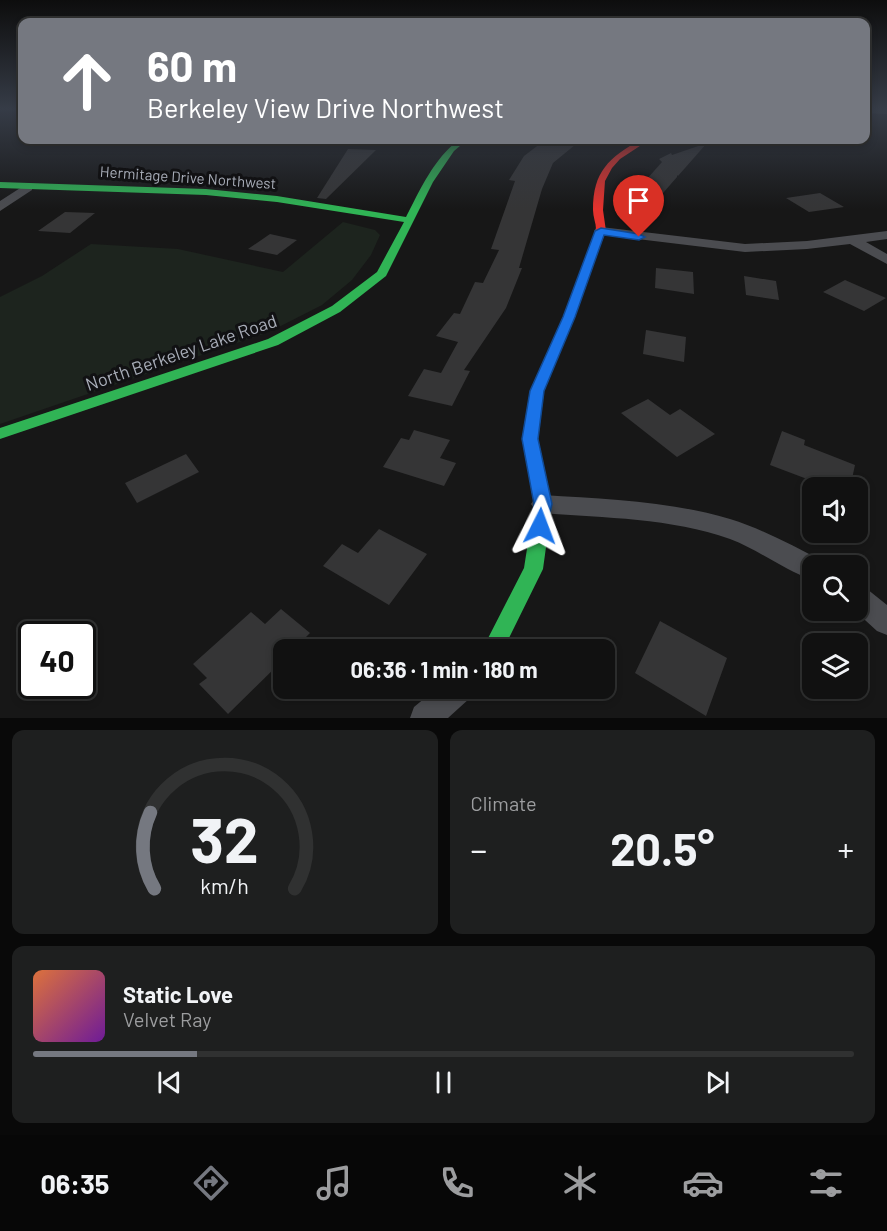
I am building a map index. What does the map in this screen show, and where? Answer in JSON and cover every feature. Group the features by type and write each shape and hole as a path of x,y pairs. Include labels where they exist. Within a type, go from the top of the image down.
{"street":[{"name":"North Berkeley Lake Road","path":"0,434 273,342 336,309 382,274 429,182 451,149 457,144"},
{"path":"498,639 533,569 543,504 530,439 537,391 569,317 601,231 598,210 601,181 608,167 617,157 638,144"},
{"name":"Hermitage Drive Northwest","path":"0,185 206,192 277,199 409,220"},
{"path":"0,207 28,187"},
{"path":"601,231 745,248 853,240 887,235"},
{"path":"853,240 887,260"},
{"path":"543,504 633,511 692,520 731,530 802,563"},
{"path":"868,606 887,622"},
{"path":"425,718 447,699"}],"shaded area":[{"path":"343,222 375,230 380,235 371,255 352,280 322,305 269,332 0,424 0,297 42,276 91,244 178,249 283,272"}],"building":[{"path":"540,144 576,144 553,163 542,189 519,268 522,268 506,308 464,370 470,371 452,406 408,396 424,369 441,373 458,342 436,336 454,313 460,314 475,282 483,283 499,250 491,249 515,181 509,180 524,156"},
{"path":"706,144 650,208 646,180 662,162 659,159 671,153 672,155"},
{"path":"348,149 376,150 326,199 317,198"},
{"path":"820,193 844,207 809,212 786,198"},
{"path":"65,212 95,213 70,233 38,231"},
{"path":"270,234 297,240 277,255 248,249"},
{"path":"656,268 693,272 694,294 655,288"},
{"path":"744,276 776,281 779,300 746,295"},
{"path":"845,280 886,298 864,311 823,292"},
{"path":"646,330 686,337 684,362 643,354"},
{"path":"648,399 670,415 680,409 715,434 677,457 621,413"},
{"path":"414,430 450,440 440,458 456,463 444,486 383,467 401,438 409,440"},
{"path":"782,431 805,440 804,445 855,465 852,477 802,477 770,465"},
{"path":"186,454 199,472 137,503 125,483"},
{"path":"379,529 427,554 389,605 323,566 342,544 358,553"},
{"path":"281,609 310,633 304,639 273,639 273,670 228,714 199,684 207,678 193,664 251,612 265,624"},
{"path":"660,621 727,658 706,716 635,673"}],"traffic: fast":[{"path":"0,434 273,342 336,309 382,274 429,182 451,149 458,144"},
{"path":"0,185 206,192 277,199 409,220"},
{"path":"498,639 533,569 543,504 530,439 537,391 569,317 593,252"}],"traffic: jam":[{"path":"593,252 601,231 598,210 601,181 608,167 617,157 638,144"}],"route":[{"path":"540,526 543,504 530,439 537,391 569,317 601,231 639,237"}]}
